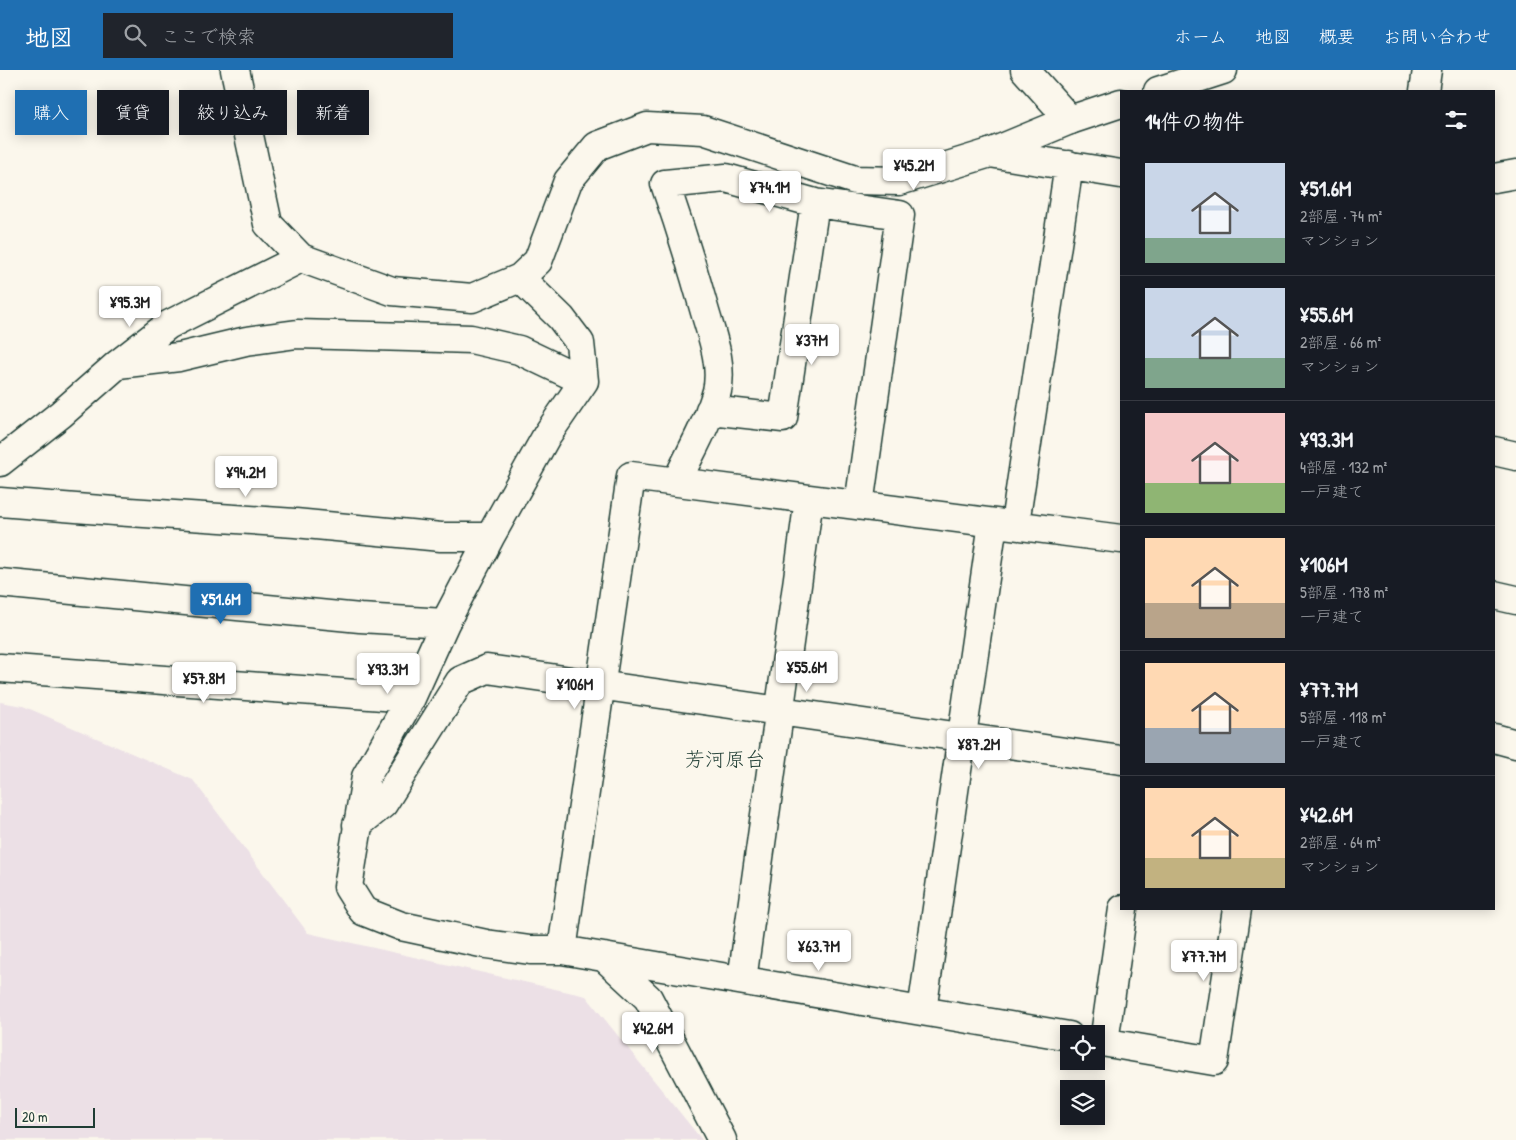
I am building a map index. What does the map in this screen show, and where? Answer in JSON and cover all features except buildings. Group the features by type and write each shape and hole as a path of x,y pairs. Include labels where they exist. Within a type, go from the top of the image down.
{"street":[{"path":"235,70 268,224 301,258 392,291 472,298 520,278 538,261 568,181 596,146 647,127 703,130 855,180 899,181 990,152 1070,120 1120,103"},
{"path":"1026,70 1070,120"},
{"path":"1161,90 1224,70"},
{"path":"1424,90 1427,70"},
{"path":"990,152 1120,174"},
{"path":"922,1011 962,737 1005,517 1068,165"},
{"path":"1495,178 1516,174"},
{"path":"677,481 710,410 717,390 719,373 715,347 689,252 665,184 726,178 815,203 900,215"},
{"path":"859,505 900,215 888,181"},
{"path":"710,410 783,418 815,203"},
{"path":"0,462 168,325 301,258"},
{"path":"520,278 561,318 580,343 584,381 547,435 490,538 444,622 411,698 366,777 348,887 363,911 401,926 486,944 530,950 562,950 1060,1034"},
{"path":"118,364 179,357 246,341 298,334 409,337 471,340 519,350 584,381"},
{"path":"1495,450 1516,456"},
{"path":"562,950 631,476 859,505 1005,517 1120,539"},
{"path":"742,980 809,499"},
{"path":"0,502 114,512 295,523 441,537 490,538"},
{"path":"0,583 360,618 444,622"},
{"path":"1495,595 1516,600"},
{"path":"0,668 411,698"},
{"path":"357,824 383,804 460,681 487,669 1120,760"},
{"path":"1495,738 1516,744"},
{"path":"1103,1025 1123,910"},
{"path":"1105,1043 1214,1061 1237,910"},
{"path":"604,957 648,998 722,1140"}],"shaded area":[{"path":"0,702 23,706 193,780 308,933 586,996 702,1140 0,1140"}],"district":[{"name":"芳河原台","path":"725,759"}]}
